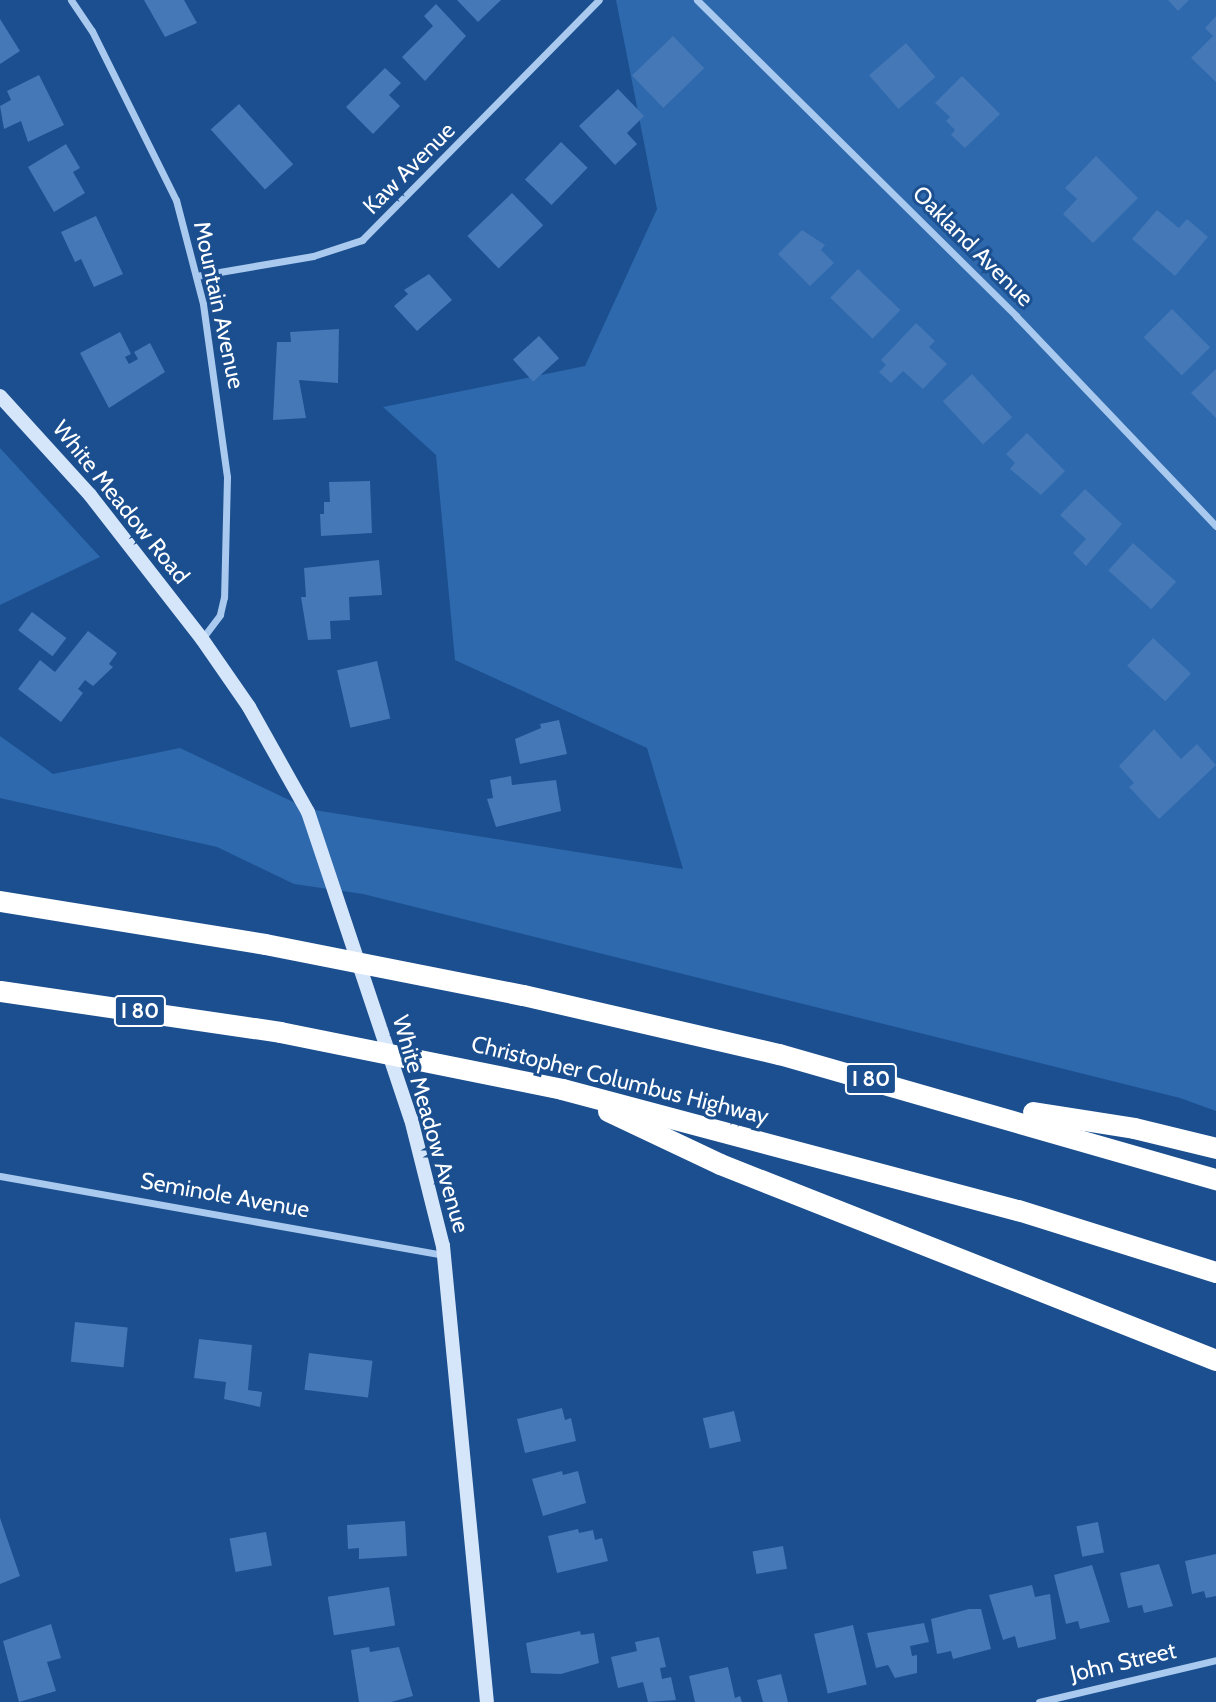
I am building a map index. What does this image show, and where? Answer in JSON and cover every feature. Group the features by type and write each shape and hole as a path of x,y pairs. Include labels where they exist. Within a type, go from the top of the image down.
{"highway":[{"name":"I 80","path":"0,901 265,944 523,995 779,1054 945,1099 1216,1179"},
{"name":"Christopher Columbus Highway","path":"0,990 280,1032 506,1076 1018,1210 1216,1272"},
{"path":"562,1089 720,1164 1216,1360"},
{"path":"945,1099 1134,1128 1216,1149"}],"street":[{"name":"Mountain Avenue","path":"71,0 92,31 176,200 214,360 227,477 223,597 220,615 202,639"},
{"name":"Kaw Avenue","path":"196,276 313,256 362,240 599,0"},
{"name":"Oakland Avenue","path":"697,0 1016,316 1216,526"},
{"name":"White Meadow Road","path":"0,396 90,495 202,639"},
{"name":"White Meadow Avenue","path":"202,639 303,798 411,1119 443,1255 487,1702"},
{"name":"Seminole Avenue","path":"0,1176 443,1255"},
{"name":"John Street","path":"1038,1702 1216,1660"}],"shaded area":[{"path":"616,0 1216,0 1216,1111 1180,1098 363,894 294,884 217,847 0,798 0,736 53,774 180,748 308,809 683,869 647,748 455,660 436,455 383,407 585,366 657,209"},
{"path":"0,448 100,557 0,605"}],"building":[{"path":"144,0 184,0 197,23 165,37"},
{"path":"457,0 501,0 478,22"},
{"path":"1168,0 1189,0 1178,11"},
{"path":"436,4 466,36 425,81 402,57 433,26 424,16"},
{"path":"1216,16 1216,82 1191,58 1213,36 1205,28"},
{"path":"0,19 20,51 0,64"},
{"path":"673,36 704,68 663,108 632,76"},
{"path":"906,43 936,77 899,109 869,75"},
{"path":"385,68 401,83 389,95 400,106 373,134 346,107"},
{"path":"39,75 64,125 28,142 21,121 4,129 0,106 11,100 7,91"},
{"path":"962,76 1000,114 965,148 951,135 955,130 946,121 950,117 935,103"},
{"path":"618,89 644,116 627,133 637,144 615,165 579,126"},
{"path":"239,104 293,164 265,190 211,129"},
{"path":"561,142 588,168 551,205 525,179"},
{"path":"66,144 80,168 73,172 85,193 54,212 28,167"},
{"path":"1096,156 1138,198 1093,243 1063,214 1077,199 1065,188"},
{"path":"512,193 543,225 499,268 467,236"},
{"path":"1157,210 1179,228 1187,219 1208,237 1175,276 1132,239"},
{"path":"96,216 123,274 94,287 81,259 75,262 61,232"},
{"path":"802,230 825,245 821,250 834,263 810,286 778,254"},
{"path":"858,269 900,310 873,339 830,298"},
{"path":"429,274 452,300 417,331 394,306 408,294 404,290"},
{"path":"1172,309 1210,347 1182,375 1144,337"},
{"path":"916,323 935,341 929,347 947,364 923,389 903,371 891,383 879,372 886,365 881,360"},
{"path":"339,329 338,383 299,380 306,418 273,420 277,342 291,342 290,332"},
{"path":"120,332 131,354 125,357 129,364 138,359 134,352 150,343 165,372 109,408 80,353"},
{"path":"539,336 559,358 533,382 513,359"},
{"path":"1216,369 1216,418 1191,393"},
{"path":"972,374 1012,417 983,444 943,401"},
{"path":"1027,433 1065,471 1041,495 1010,469 1015,463 1006,454"},
{"path":"370,481 372,533 321,536 320,514 324,514 324,502 330,502 329,482"},
{"path":"1085,489 1122,524 1086,566 1073,553 1086,539 1060,515"},
{"path":"1133,543 1176,582 1151,609 1108,570"},
{"path":"379,560 382,595 349,597 350,620 330,621 331,639 308,640 301,597 306,597 304,568"},
{"path":"32,612 66,638 52,656 18,630"},
{"path":"88,631 117,653 109,664 113,667 93,686 85,680 78,689 83,693 61,722 18,689 40,660 55,672"},
{"path":"1153,638 1191,673 1165,701 1127,666"},
{"path":"377,661 390,718 350,728 337,670"},
{"path":"559,720 567,754 520,764 515,739 541,728 540,724"},
{"path":"1154,729 1181,759 1197,744 1216,765 1159,819 1129,787 1134,783 1119,766"},
{"path":"511,776 512,785 556,780 561,811 496,827 487,799 493,798 490,780"},
{"path":"75,1322 128,1328 124,1367 71,1362"},
{"path":"199,1339 252,1345 248,1390 262,1392 260,1407 224,1399 226,1382 194,1378"},
{"path":"309,1353 373,1361 368,1398 304,1390"},
{"path":"562,1408 565,1420 571,1418 576,1441 525,1453 517,1419"},
{"path":"734,1411 741,1441 710,1448 703,1418"},
{"path":"562,1471 563,1475 578,1471 586,1503 543,1516 532,1479"},
{"path":"0,1518 20,1576 0,1584"},
{"path":"405,1521 407,1556 359,1559 359,1548 348,1549 347,1525"},
{"path":"1098,1522 1104,1552 1082,1557 1076,1526"},
{"path":"578,1529 579,1533 593,1530 595,1540 602,1538 608,1561 557,1573 548,1536"},
{"path":"266,1532 272,1565 235,1572 230,1538"},
{"path":"783,1546 787,1569 756,1574 752,1551"},
{"path":"1216,1554 1216,1596 1206,1598 1204,1591 1192,1594 1185,1561"},
{"path":"1159,1564 1173,1606 1144,1613 1142,1605 1128,1608 1120,1573"},
{"path":"1092,1565 1110,1622 1080,1629 1078,1621 1066,1624 1054,1575"},
{"path":"1032,1585 1035,1597 1050,1594 1056,1639 1018,1648 1015,1636 1003,1640 989,1595"},
{"path":"389,1587 395,1626 334,1635 328,1597"},
{"path":"969,1609 981,1609 991,1649 953,1659 951,1651 937,1654 931,1619"},
{"path":"924,1623 929,1642 910,1646 912,1656 917,1655 917,1673 895,1678 888,1665 876,1668 867,1633"},
{"path":"51,1624 61,1658 47,1662 56,1691 19,1702 3,1641"},
{"path":"853,1625 867,1684 828,1693 814,1634"},
{"path":"580,1631 581,1635 594,1633 599,1663 561,1674 531,1673 526,1643"},
{"path":"659,1637 666,1667 660,1668 662,1679 671,1677 676,1700 648,1702 643,1682 618,1688 611,1657 637,1651 635,1642"},
{"path":"369,1647 370,1652 399,1647 413,1696 391,1702 359,1702 351,1650"},
{"path":"728,1667 735,1698 740,1696 742,1702 695,1702 689,1676"},
{"path":"781,1674 788,1702 763,1702 757,1680"}]}
